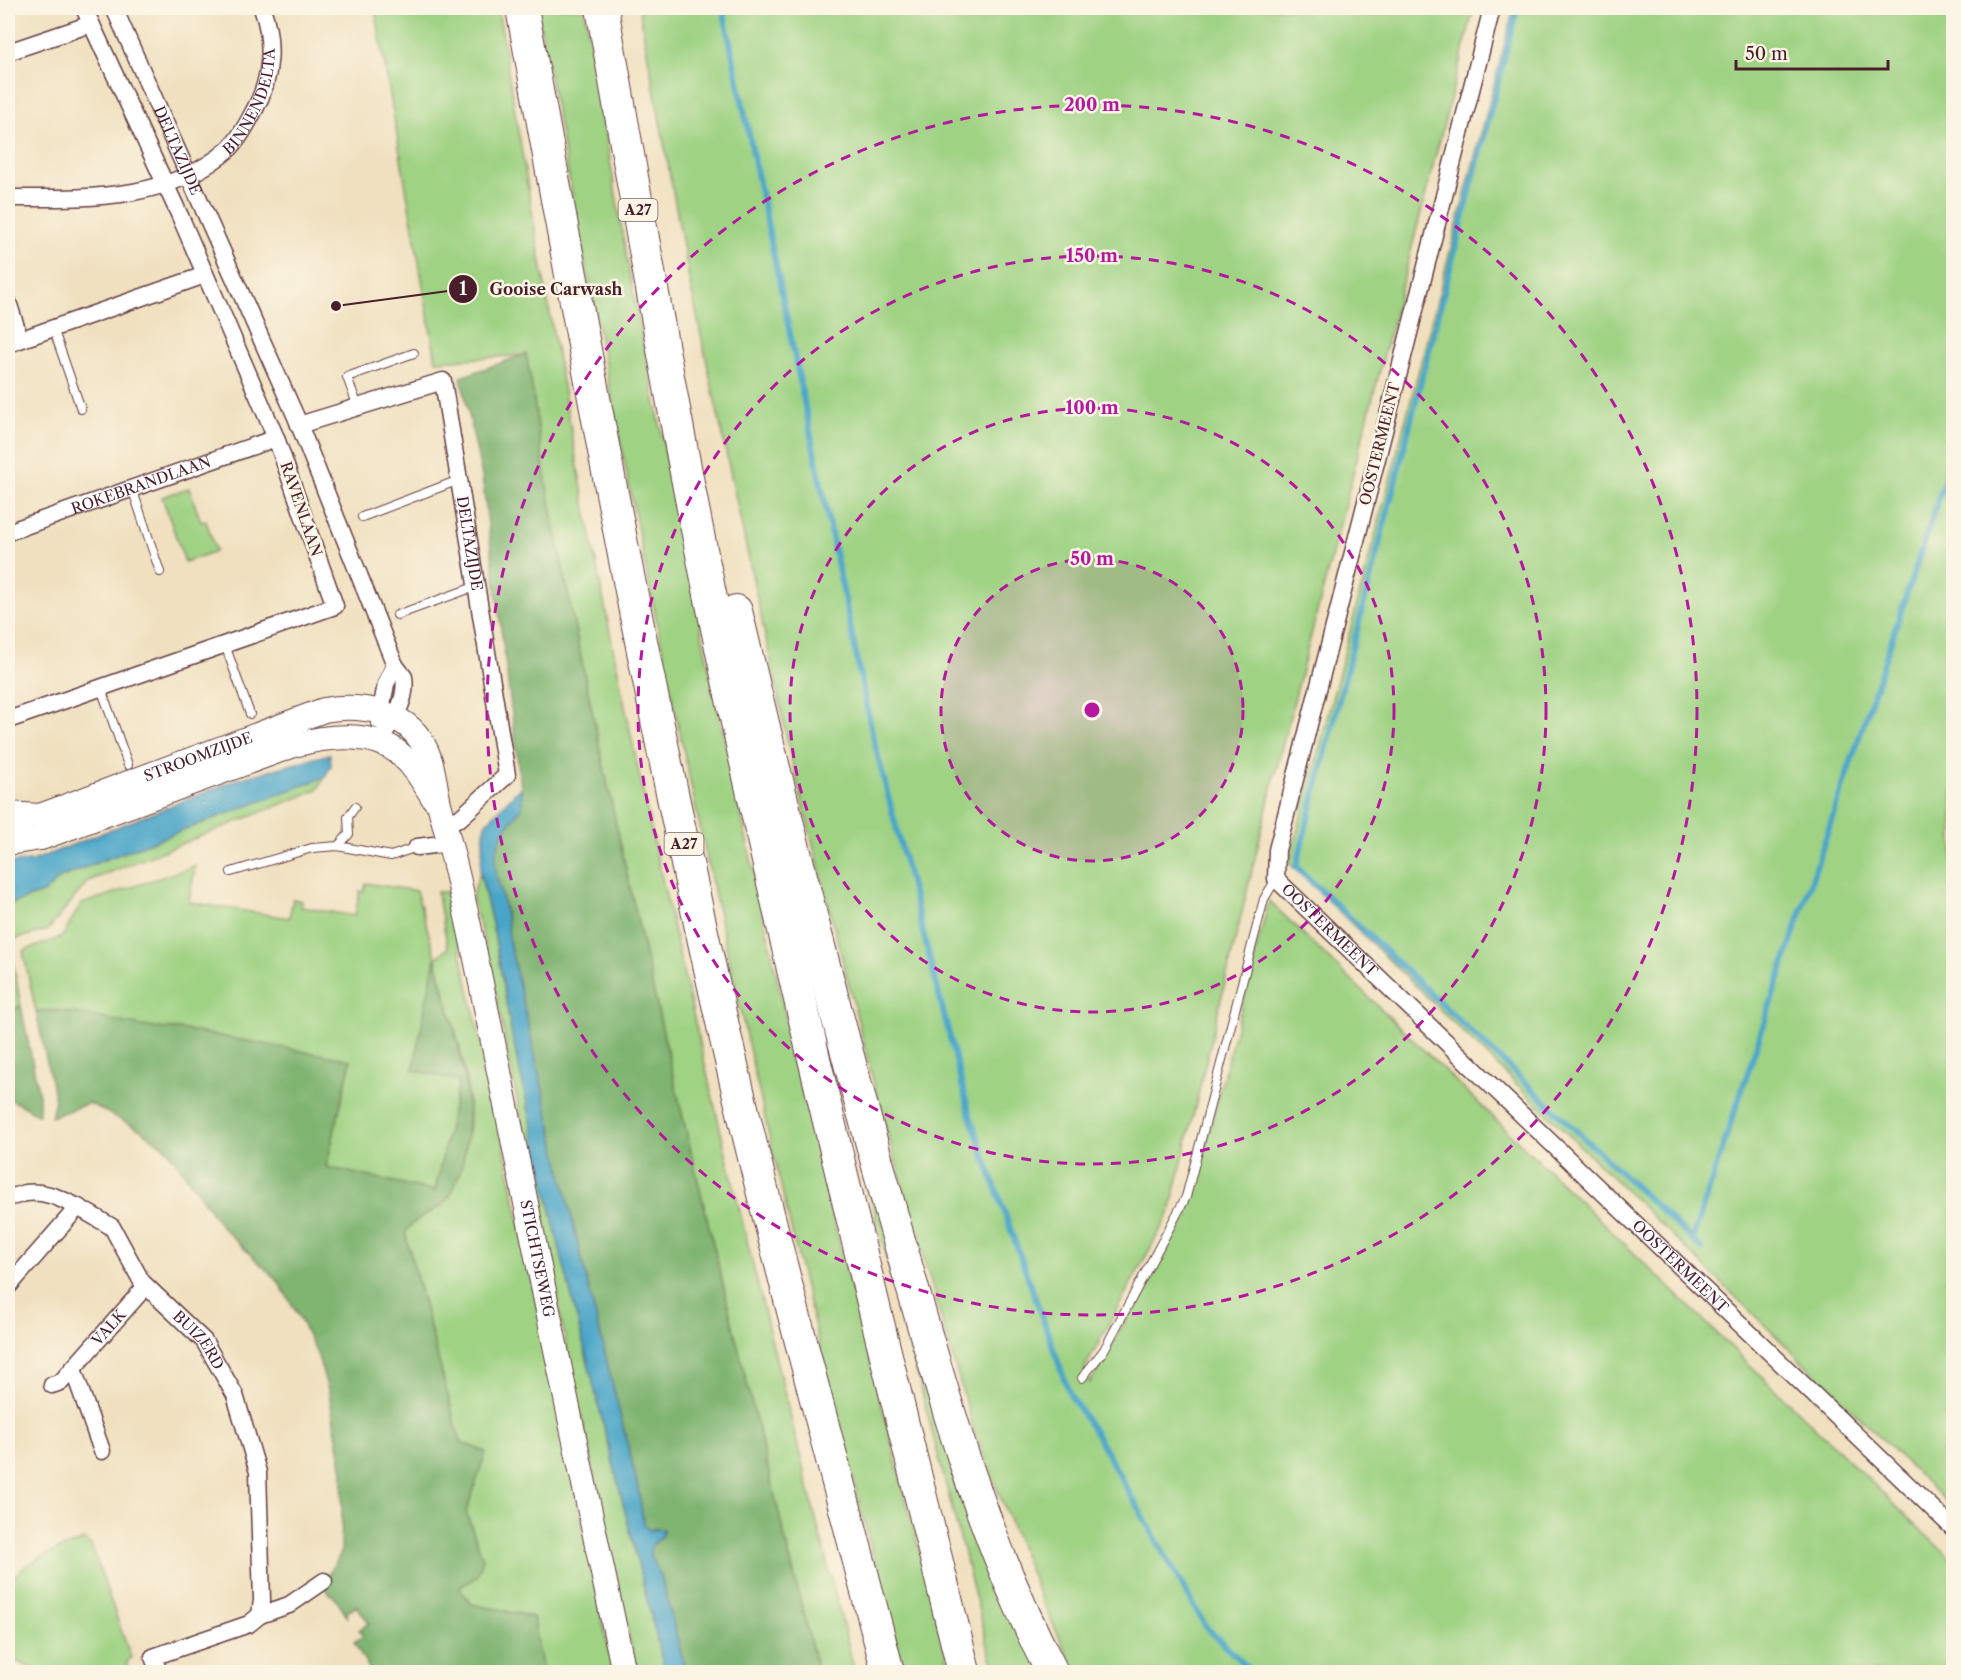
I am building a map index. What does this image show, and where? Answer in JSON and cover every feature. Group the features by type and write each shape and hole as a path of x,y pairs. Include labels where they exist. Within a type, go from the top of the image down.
{"highway":[{"name":"A27","path":"522,8 601,444 736,1081 888,1672"},
{"name":"A27","path":"602,8 674,412 738,728 820,1088 964,1672"},
{"name":"A27","path":"674,412 696,442 771,761 852,1076 935,1371 986,1520 1026,1618 1052,1672"}],"street":[{"name":"RAVENLAAN","path":"8,720 336,606 276,438 166,185 84,8"},
{"name":"DELTAZIJDE","path":"114,8 191,176 299,425 395,665 405,683 387,715 377,743"},
{"name":"BINNENDELTA","path":"8,198 70,198 166,185 191,176 230,147 240,136 262,96 272,54 262,8"},
{"name":"OOSTERMEENT","path":"1492,8 1280,838 1276,879 1953,1529"},
{"path":"8,52 91,24"},
{"path":"8,302 14,341 205,275"},
{"name":"DELTAZIJDE","path":"299,425 443,381 507,775 460,818 445,825"},
{"name":"ROKEBRANDLAAN","path":"8,532 276,438"},
{"name":"STROOMZIJDE","path":"39,816 324,710 353,707 387,715"},
{"name":"STICHTSEWEG","path":"387,715 411,727 423,742 432,760 624,1672"},
{"name":"STROOMZIJDE","path":"8,843 41,838 315,739 348,738 377,743"},
{"name":"STICHTSEWEG","path":"377,743 399,753 415,770 445,825"},
{"path":"8,813 39,816"},
{"path":"417,847 445,825"},
{"name":"BUIZERD","path":"8,1196 15,1198 25,1193 50,1194 112,1227 146,1286 204,1341 240,1408 258,1472 262,1600 260,1615"},
{"path":"8,1287 78,1207"},
{"name":"VALK","path":"52,1385 62,1382 146,1286"},
{"path":"73,1369 102,1451"},
{"path":"159,1672 153,1657 249,1624 260,1615 289,1605 324,1581"}],"lane":[{"path":"53,328 81,409"},
{"path":"358,407 347,377 414,353"},
{"path":"362,517 459,480"},
{"path":"132,488 160,572"},
{"path":"398,615 477,586"},
{"path":"225,645 250,714"},
{"path":"102,688 128,765"},
{"path":"338,846 349,834 348,817 355,807"},
{"name":"STROOMZIJDE","path":"8,829 24,829 39,816"},
{"path":"231,872 312,848 338,846 391,856 417,847"},
{"path":"1082,1378 1104,1350 1186,1197 1264,899 1276,879"}],"green space":[{"path":"375,8 498,8 578,472 648,817 740,1211 855,1672 818,1672 642,943 579,649 547,484 526,355 436,361"},
{"path":"537,8 584,8 628,266 710,673 799,1077 839,1242 951,1672 904,1672 798,1259 750,1052 660,636 617,427"},
{"path":"639,8 1474,8 1275,774 1170,1212 1085,1368 1090,1383 1189,1209 1269,901 1953,1561 1953,1672 1076,1672 1041,1599 974,1431 879,1104 791,757 690,283"},
{"path":"1514,8 1953,8 1953,1508 1289,863"},
{"path":"526,354 547,484 579,649 642,943 818,1672 686,1672 661,1577 650,1554 650,1546 656,1543 657,1528 649,1530 644,1524 637,1483 577,1241 509,941 495,859 498,844 506,827 522,808 521,787 482,476 461,377"},
{"path":"189,488 201,522 206,521 216,551 185,562 162,497"},
{"path":"325,777 317,790 88,881 48,930 8,941 8,905 45,892 60,878"},
{"path":"195,866 189,902 289,918 293,899 302,901 301,907 355,916 360,891 364,892 366,883 416,891 436,958 448,948 437,892 447,892 500,1127 613,1672 543,1672 533,1617 471,1604 459,1587 483,1559 466,1512 473,1492 405,1232 410,1223 443,1205 460,1165 467,1141 469,1119 465,1073 436,960 413,1070 459,1080 435,1191 326,1167 351,1060 180,1029 144,1026 72,1013 36,1011 23,951 62,937 81,904"},
{"path":"480,872 494,932 512,1036 558,1242 665,1672 637,1672 566,1344 490,964 472,897"},
{"path":"12,957 21,1006 8,1011 8,958"},
{"path":"435,958 464,1075 467,1134 462,1163 448,1199 416,1221 405,1233 460,1442 486,1452 466,1512 483,1559 477,1577 459,1587 471,1604 533,1617 543,1672 371,1672 354,1642 363,1636 359,1630 369,1623 357,1606 347,1612 347,1616 335,1598 322,1586 341,1553 343,1471 329,1393 318,1356 297,1313 278,1281 222,1227 168,1150 141,1130 89,1103 51,1117 55,1100 36,1011 72,1013 144,1026 180,1029 351,1060 326,1167 435,1191 459,1081 413,1070"},
{"path":"21,1006 39,1095 39,1115 8,1098 8,1011"},
{"path":"850,1118 1045,1672 995,1672"},
{"path":"84,1540 91,1545 131,1658 128,1660 125,1672 39,1672 8,1657 8,1584 15,1575 32,1562"}],"water":[{"path":"330,754 331,765 325,777 101,861 60,878 45,892 8,905 8,863 32,861 238,779"},
{"path":"521,787 522,808 507,827 499,843 495,858 496,872 507,920 509,941 577,1241 637,1483 644,1524 649,1530 663,1529 662,1536 651,1546 650,1554 661,1577 686,1672 665,1672 558,1242 512,1036 494,932 480,872 485,824"}],"waterway":[{"path":"723,8 873,737 970,1116 1070,1395 1097,1436 1206,1627 1252,1672"},
{"path":"1517,8 1296,867 1702,1249"},
{"path":"1692,1240 1954,452"}],"place":[{"name":"Gooise Carwash","path":"336,306"}]}
